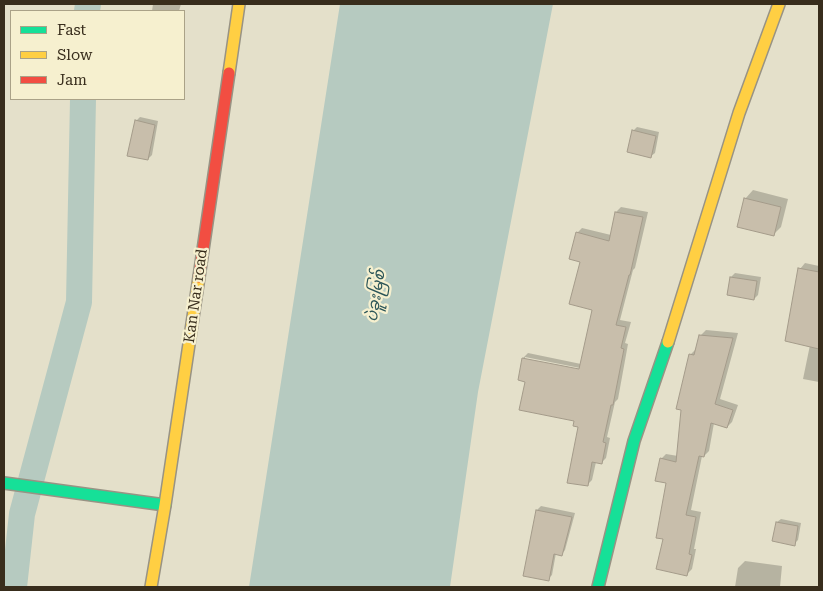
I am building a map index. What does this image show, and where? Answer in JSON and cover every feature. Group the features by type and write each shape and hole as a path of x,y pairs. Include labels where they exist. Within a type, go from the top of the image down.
{"street":[{"name":"Kan Nar road","path":"151,587 165,505 239,4"},
{"path":"598,587 634,441 663,358 739,113 779,4"},
{"path":"4,483 165,505"}],"water":[{"name":"ပဲခူးမြစ်","path":"340,4 553,4 478,392 450,587 249,587"}],"building":[{"path":"135,120 155,125 148,160 127,156"},
{"path":"632,130 656,136 651,158 627,152"},
{"path":"744,198 781,207 774,236 737,227"},
{"path":"615,212 643,217 616,325 626,327 621,348 624,349 613,405 611,405 603,442 606,443 602,464 592,462 588,486 567,483 578,427 573,426 574,421 519,410 525,382 518,380 522,358 579,369 592,310 569,304 580,262 569,259 576,232 609,241"},
{"path":"798,268 819,272 819,349 785,341"},
{"path":"730,277 757,281 754,300 727,295"},
{"path":"699,335 733,338 715,404 733,410 727,428 711,423 704,457 699,456 686,515 696,517 689,554 692,555 687,576 656,569 663,539 656,538 666,483 655,481 660,458 676,462 681,410 676,409 689,354 694,355"},
{"path":"536,510 572,517 562,556 554,554 549,581 523,576"},
{"path":"776,522 798,526 795,546 772,541"}],"waterway":[{"path":"87,10 88,4"},
{"path":"14,587 22,514 79,302 83,100"}],"traffic: fast":[{"path":"598,587 634,441 668,342"},
{"path":"4,483 165,505"}],"traffic: slow":[{"path":"229,73 239,4"},
{"path":"668,342 739,113 779,4"},
{"path":"151,587 199,277"}],"traffic: jam":[{"path":"199,277 229,73"}]}
